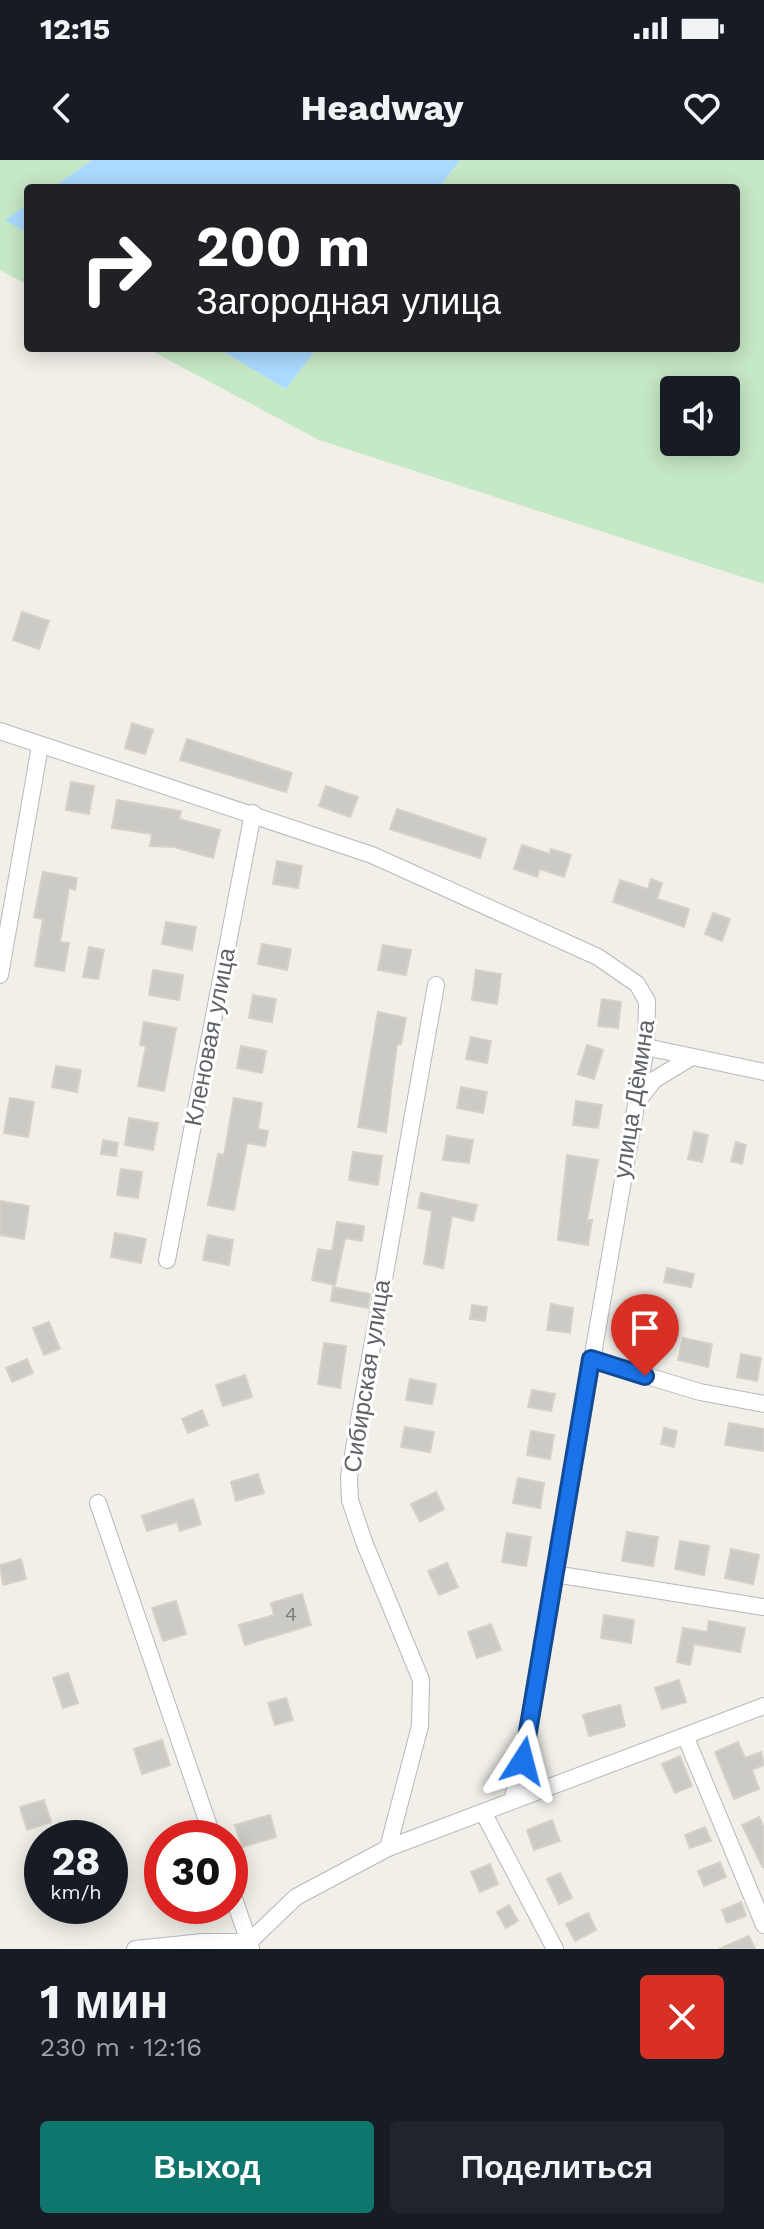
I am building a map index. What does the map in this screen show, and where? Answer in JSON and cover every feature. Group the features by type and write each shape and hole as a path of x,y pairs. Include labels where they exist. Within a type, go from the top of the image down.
{"street":[{"name":"улица Дёмина","path":"0,731 372,855 598,957 624,972 637,984 647,1001 646,1047 523,1761 512,1800"},
{"path":"0,975 40,746"},
{"name":"Кленовая улица","path":"167,1260 253,813"},
{"name":"Сибирская улица","path":"388,1848 420,1726 421,1680 364,1542 350,1500 349,1477 436,985"},
{"path":"646,1047 764,1072"},
{"path":"636,1103 654,1080 690,1058"},
{"path":"591,1359 700,1392 764,1404"},
{"path":"98,1503 207,1820"},
{"path":"554,1574 764,1607"},
{"path":"250,1946 296,1897 388,1848 764,1706"},
{"path":"686,1738 764,1925"},
{"path":"483,1812 555,1949"},
{"path":"243,1924 250,1946"},
{"path":"135,1949 203,1942 250,1946"}],"green space":[{"path":"0,160 92,160 58,184 24,184 24,207 6,220 24,231 24,283 0,270"},
{"path":"460,160 764,160 764,584 319,440 154,352 224,352 286,389 314,352 740,352 740,184 442,184"}],"water":[{"path":"92,160 460,160 442,184 58,184"},
{"path":"24,207 24,232 5,220"},
{"path":"224,352 314,352 286,389"}],"building":[{"path":"22,612 49,621 39,649 13,640"},
{"path":"132,723 153,730 145,754 125,748"},
{"path":"187,739 292,773 286,792 180,760"},
{"path":"71,782 94,786 89,814 66,810"},
{"path":"326,786 358,797 350,817 319,806"},
{"path":"117,800 181,811 179,819 220,830 213,858 174,847 150,846 152,834 112,828"},
{"path":"397,809 486,839 480,858 390,829"},
{"path":"522,845 550,854 551,849 571,855 564,877 540,869 537,877 514,869"},
{"path":"277,861 302,866 298,888 273,884"},
{"path":"43,872 77,878 75,890 69,888 60,942 69,943 64,971 35,966 43,919 34,917"},
{"path":"651,879 662,883 657,899 689,909 684,927 613,902 620,880 648,889"},
{"path":"713,913 730,919 722,941 705,934"},
{"path":"166,922 196,927 192,950 162,944"},
{"path":"262,944 291,949 287,970 258,964"},
{"path":"383,945 411,950 406,975 378,970"},
{"path":"89,947 104,950 98,979 83,977"},
{"path":"153,970 183,975 179,1000 149,995"},
{"path":"476,970 501,974 497,1004 472,1000"},
{"path":"253,995 276,999 272,1022 249,1018"},
{"path":"602,999 621,1002 618,1028 598,1026"},
{"path":"378,1012 406,1018 401,1044 397,1044 386,1132 358,1127"},
{"path":"144,1022 176,1028 164,1091 138,1086 146,1046 140,1045"},
{"path":"471,1037 491,1041 487,1063 466,1059"},
{"path":"587,1045 603,1050 594,1079 578,1074"},
{"path":"241,1046 266,1051 262,1073 237,1068"},
{"path":"56,1066 81,1070 77,1092 52,1087"},
{"path":"461,1087 487,1092 483,1113 457,1108"},
{"path":"10,1098 34,1102 28,1137 4,1133"},
{"path":"234,1098 262,1103 258,1129 268,1131 265,1146 247,1143 234,1210 208,1205 218,1154 224,1155"},
{"path":"576,1101 602,1105 598,1128 573,1125"},
{"path":"129,1118 158,1123 153,1150 125,1145"},
{"path":"694,1132 708,1135 702,1162 688,1159"},
{"path":"447,1136 473,1140 469,1163 443,1160"},
{"path":"103,1140 118,1143 116,1156 101,1154"},
{"path":"736,1142 746,1145 742,1164 731,1161"},
{"path":"353,1152 382,1156 378,1185 349,1180"},
{"path":"567,1155 598,1160 587,1220 592,1220 588,1245 558,1240"},
{"path":"121,1169 142,1172 138,1198 117,1195"},
{"path":"421,1193 477,1205 473,1221 452,1216 443,1268 424,1264 432,1211 418,1208"},
{"path":"0,1201 29,1206 24,1239 0,1235"},
{"path":"337,1222 364,1226 362,1241 345,1238 335,1285 312,1280 318,1249 332,1251"},
{"path":"115,1233 146,1239 141,1263 111,1257"},
{"path":"208,1235 233,1240 229,1265 203,1260"},
{"path":"667,1268 694,1274 691,1287 664,1282"},
{"path":"333,1287 370,1294 368,1308 331,1301"},
{"path":"551,1304 573,1308 570,1333 547,1330"},
{"path":"472,1305 487,1307 485,1321 470,1319"},
{"path":"49,1322 60,1349 44,1355 33,1328"},
{"path":"683,1338 712,1344 708,1367 678,1360"},
{"path":"324,1343 346,1346 340,1388 318,1384"},
{"path":"741,1354 761,1358 757,1381 737,1377"},
{"path":"27,1359 33,1373 12,1382 6,1368"},
{"path":"245,1375 252,1397 223,1406 216,1385"},
{"path":"410,1379 436,1384 432,1404 406,1400"},
{"path":"532,1390 555,1394 551,1411 528,1407"},
{"path":"202,1410 208,1425 188,1433 182,1419"},
{"path":"729,1423 764,1429 764,1451 725,1445"},
{"path":"405,1427 434,1432 430,1452 401,1447"},
{"path":"664,1428 677,1431 674,1447 661,1444"},
{"path":"531,1431 554,1435 550,1459 527,1455"},
{"path":"258,1474 264,1493 236,1501 231,1482"},
{"path":"518,1478 544,1483 540,1508 513,1503"},
{"path":"436,1492 444,1509 420,1522 411,1504"},
{"path":"193,1499 201,1524 180,1531 177,1522 147,1531 142,1516"},
{"path":"627,1532 658,1537 653,1566 622,1561"},
{"path":"507,1533 531,1537 526,1566 502,1562"},
{"path":"680,1541 709,1546 704,1575 675,1569"},
{"path":"731,1549 759,1555 753,1584 725,1578"},
{"path":"21,1559 26,1579 3,1585 0,1565"},
{"path":"447,1563 458,1587 439,1595 428,1571"},
{"path":"302,1594 311,1625 245,1645 239,1625 274,1615 271,1603"},
{"path":"176,1601 186,1634 163,1641 152,1608"},
{"path":"604,1615 634,1620 631,1643 601,1638"},
{"path":"709,1621 745,1628 740,1652 694,1644 690,1665 677,1662 683,1628 707,1632"},
{"path":"491,1624 501,1650 477,1658 468,1632"},
{"path":"68,1673 78,1703 63,1708 53,1678"},
{"path":"679,1680 686,1702 662,1709 655,1688"},
{"path":"286,1698 293,1720 275,1725 268,1703"},
{"path":"620,1705 625,1726 589,1736 583,1715"},
{"path":"162,1740 170,1765 142,1774 134,1749"},
{"path":"738,1742 745,1758 761,1752 764,1765 752,1770 759,1789 734,1799 715,1752"},
{"path":"680,1756 692,1786 675,1793 662,1764"},
{"path":"44,1800 50,1820 24,1820 20,1807"},
{"path":"270,1815 276,1837 248,1845 248,1821"},
{"path":"759,1817 764,1828 763,1868 742,1825"},
{"path":"552,1820 560,1841 534,1850 527,1830"},
{"path":"705,1827 711,1841 690,1848 685,1835"},
{"path":"720,1862 726,1877 704,1886 698,1871"},
{"path":"490,1864 498,1884 480,1892 471,1872"},
{"path":"560,1873 572,1898 559,1904 547,1879"},
{"path":"741,1902 746,1916 727,1923 722,1910"},
{"path":"509,1905 518,1921 506,1928 497,1912"},
{"path":"588,1913 596,1930 575,1941 566,1924"},
{"path":"749,1936 755,1949 719,1949"}],"route":[{"path":"523,1761 591,1359 645,1376"}]}
